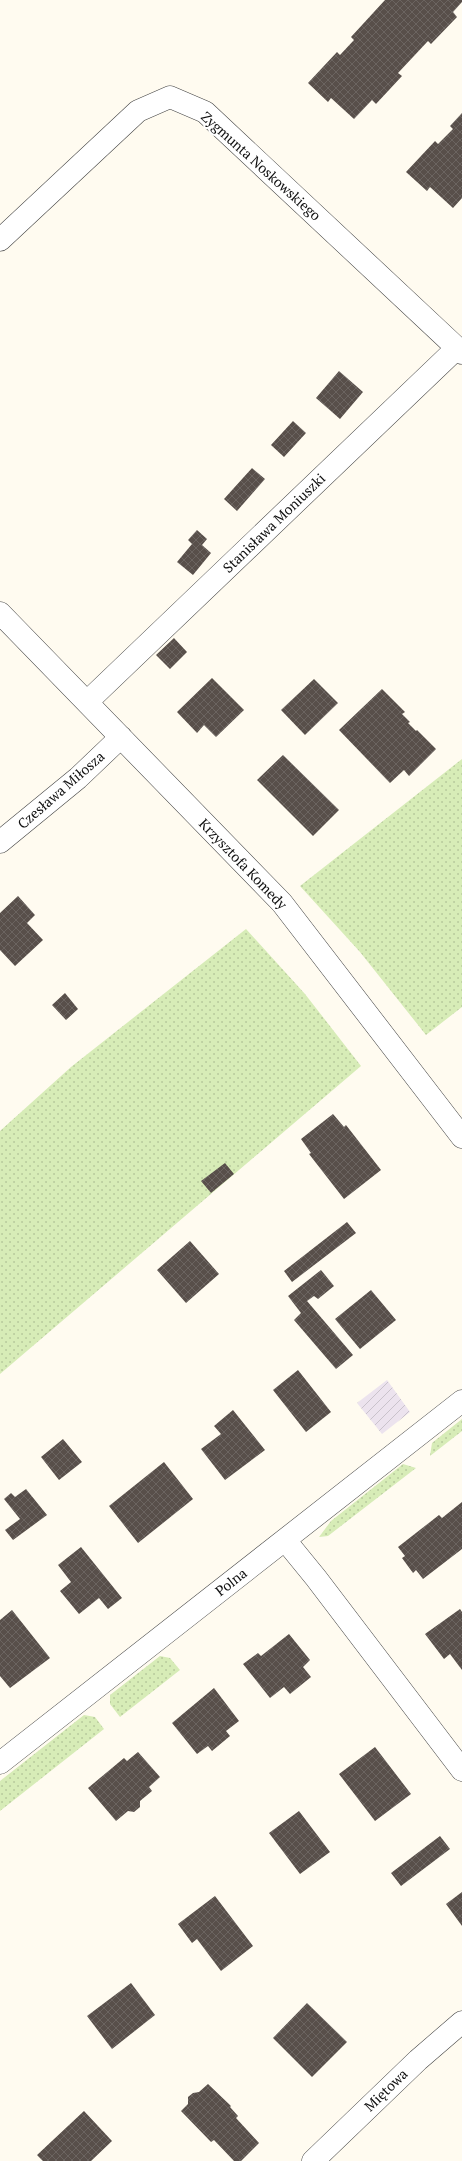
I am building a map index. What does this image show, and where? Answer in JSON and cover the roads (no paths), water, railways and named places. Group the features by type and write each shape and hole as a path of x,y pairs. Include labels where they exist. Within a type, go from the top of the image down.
{"street":[{"name":"Zygmunta Noskowskiego","path":"0,240 138,111 170,97 205,112 459,350"},
{"name":"Stanisława Moniuszki","path":"87,702 459,350"},
{"name":"Krzysztofa Komedy","path":"0,613 282,903 462,1137"},
{"name":"Czesława Miłosza","path":"0,842 78,778 121,737"},
{"name":"Polna","path":"0,1763 462,1401"},
{"path":"285,1540 316,1578 462,1770"},
{"name":"Miętowa","path":"313,2161 418,2060 462,2022"}]}
